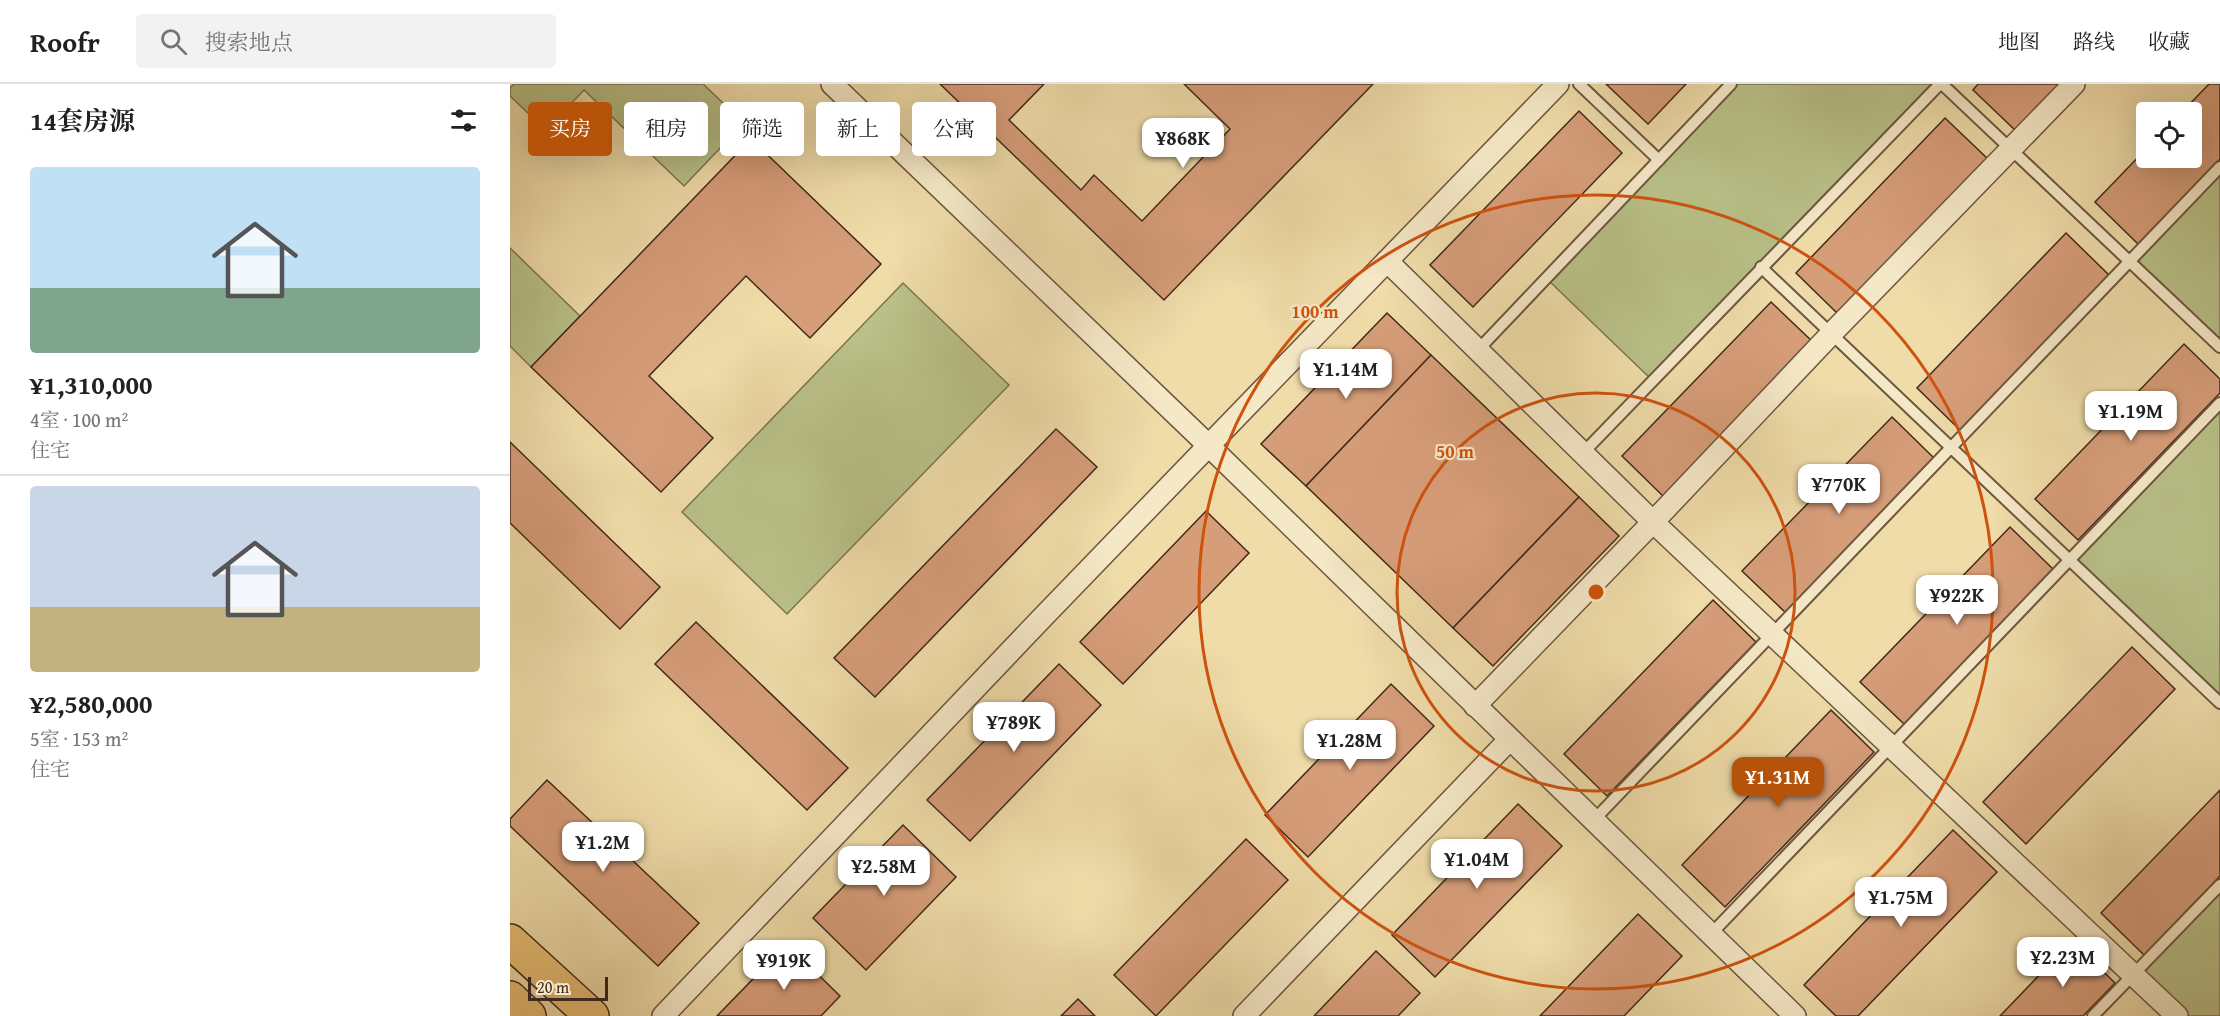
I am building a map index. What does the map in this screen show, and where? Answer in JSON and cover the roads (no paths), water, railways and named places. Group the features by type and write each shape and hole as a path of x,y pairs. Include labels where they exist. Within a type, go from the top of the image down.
{"main road":[{"path":"510,941 592,1016"},
{"path":"510,998 530,1016"}],"street":[{"path":"832,84 1795,1016"},
{"path":"663,1016 1558,84"},
{"path":"1475,706 2074,84"},
{"path":"1387,261 1653,522 2177,1016"},
{"path":"1244,1016 1509,740"}],"lane":[{"path":"1579,84 1659,160"},
{"path":"1477,351 1731,84"},
{"path":"1582,454 1941,84 2220,347"},
{"path":"1593,821 2220,167"},
{"path":"1761,267 2220,703"},
{"path":"1711,934 2220,403"},
{"path":"2093,1016 2220,885"}]}
